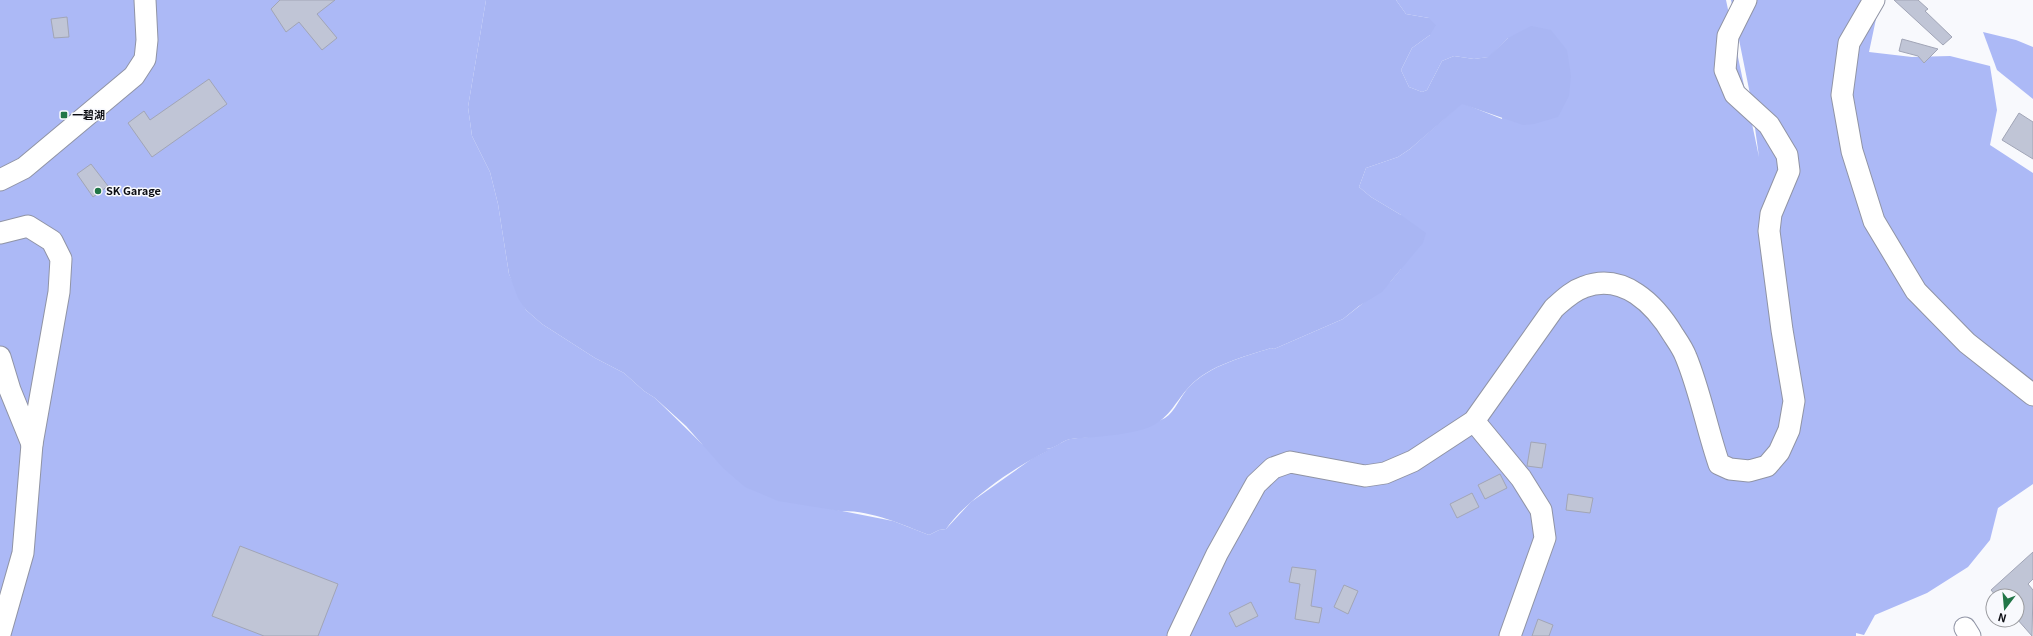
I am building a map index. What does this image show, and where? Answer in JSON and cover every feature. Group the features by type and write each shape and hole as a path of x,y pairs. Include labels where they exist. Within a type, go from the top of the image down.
{"street":[{"path":"0,180 24,168 134,76 145,60 147,40 145,0"},
{"path":"1178,636 1217,554 1256,484 1273,468 1290,462 1365,476 1385,473 1413,461 1474,421 1554,308 1571,294 1583,287 1603,282 1615,283 1643,297 1665,321 1686,356 1719,464 1730,469 1749,472 1767,466 1779,452 1789,430 1794,402 1782,330 1769,231 1771,214 1789,172 1787,155 1769,125 1735,94 1725,70 1728,36 1746,0"},
{"path":"1874,0 1849,43 1842,95 1852,151 1874,221 1916,291 1967,343 2033,395"},
{"path":"0,233 28,226 52,241 61,259 59,292 32,444 23,553 0,634"},
{"path":"0,357 10,390 32,444"},
{"path":"1474,421 1521,478 1541,510 1545,538 1510,636"}],"shaded area":[{"path":"0,0 486,0 468,107 472,136 490,172 498,204 509,274 526,310 542,324 595,358 624,373 644,391 655,398 702,444 832,509 893,521 929,535 939,530 946,529 971,502 1033,458 1047,451 1045,449 1052,448 1070,439 1130,431 1165,418 1172,412 1183,394 1197,379 1217,367 1239,358 1271,348 1274,349 1343,319 1391,281 1401,269 1401,215 1371,197 1359,187 1366,168 1398,157 1410,149 1462,103 1502,119 1508,38 1489,57 1474,59 1454,56 1442,61 1427,90 1422,92 1409,87 1401,70 1412,48 1430,35 1429,18 1406,14 1396,0 1726,0 1759,157 1751,99 1731,0 1880,0 1869,52 1912,57 1950,56 1990,66 1997,110 1990,145 2033,173 2033,484 1998,508 1990,540 1968,567 1927,593 1875,615 1864,635 1856,633 1856,636 0,636"},
{"path":"486,0 1396,0 1406,14 1429,18 1436,25 1430,35 1412,48 1401,70 1409,87 1422,92 1427,90 1442,61 1454,56 1474,59 1488,57 1508,38 1531,26 1551,30 1567,50 1571,76 1569,96 1558,117 1534,124 1523,125 1462,104 1410,149 1398,157 1366,168 1359,187 1371,197 1401,215 1426,233 1423,243 1382,292 1359,306 1343,319 1274,349 1271,348 1238,358 1206,373 1197,379 1184,392 1164,418 1152,426 1124,434 1071,439 1053,448 1046,449 1048,451 1007,474 978,496 946,529 939,530 929,535 874,515 778,501 745,487 723,468 686,426 655,398 644,391 624,373 595,358 542,324 526,310 518,298 509,274 498,204 490,172 472,136 468,107"},
{"path":"1983,32 2016,40 2033,47 2033,99 1997,70"}],"building":[{"path":"280,0 335,0 317,14 337,38 322,50 299,22 286,32 271,9"},
{"path":"1894,0 1918,0 1928,9 1925,11 1952,37 1943,45"},
{"path":"67,17 69,37 54,38 51,19"},
{"path":"1902,39 1938,49 1924,63 1918,56 1899,51"},
{"path":"209,79 227,104 152,157 128,123 144,111 150,120"},
{"path":"2019,113 2033,122 2033,159 2002,140"},
{"path":"91,164 108,186 93,197 77,174"},
{"path":"1531,442 1546,444 1542,468 1527,466"},
{"path":"1500,474 1507,488 1485,499 1478,485"},
{"path":"1472,493 1479,507 1457,518 1450,504"},
{"path":"1568,494 1593,498 1590,513 1566,510"},
{"path":"240,546 338,584 318,636 264,636 212,616"},
{"path":"2033,552 2033,579 2028,584 2033,590 2032,636 2025,628 2025,588 1993,588"},
{"path":"1292,567 1316,570 1311,606 1322,608 1319,623 1295,619 1300,584 1289,582"},
{"path":"1344,585 1358,591 1348,614 1334,607"},
{"path":"1251,602 1258,616 1236,627 1229,613"},
{"path":"1538,619 1553,625 1549,636 1532,636"}],"place":[{"name":"一碧湖","path":"64,115"},
{"name":"SK Garage","path":"98,191"}]}
